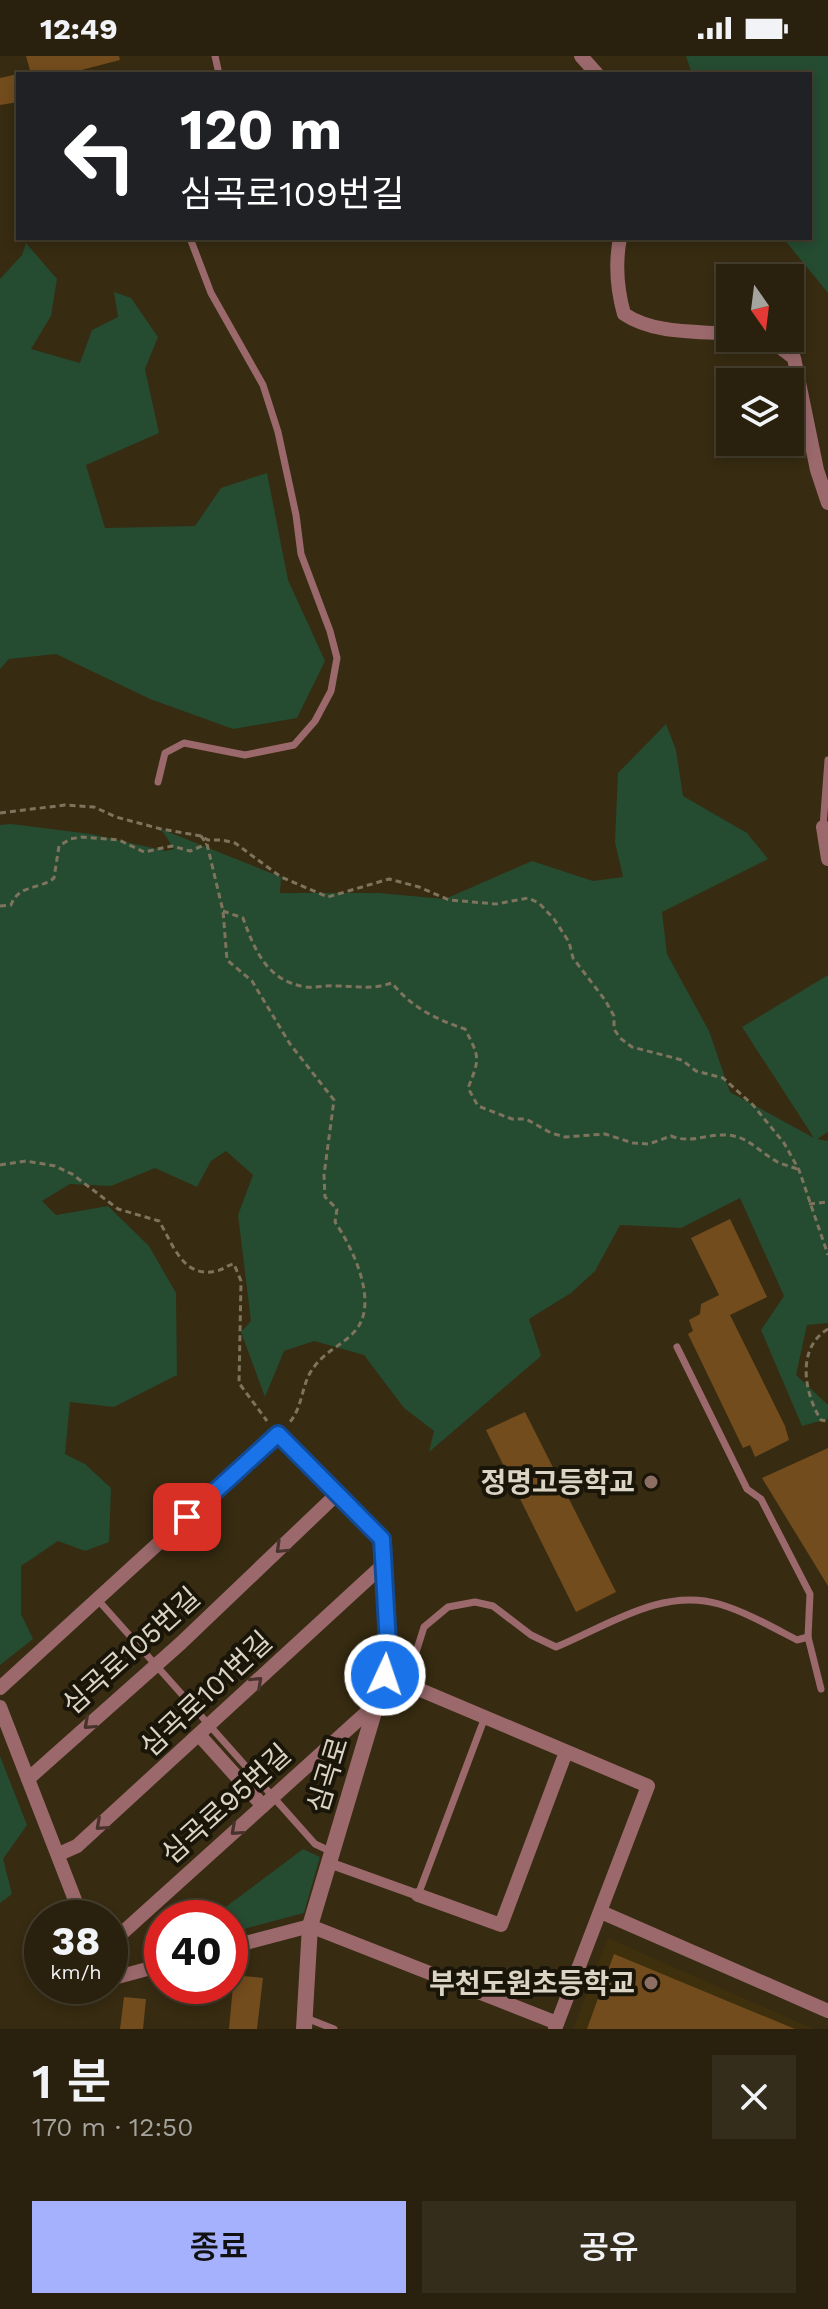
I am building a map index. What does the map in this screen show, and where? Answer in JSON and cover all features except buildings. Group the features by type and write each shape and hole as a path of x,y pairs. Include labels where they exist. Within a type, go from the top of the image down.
{"street":[{"path":"581,56 595,72"},
{"path":"620,240 618,291 624,314 637,323 660,328 716,333"},
{"path":"786,352 794,358 817,470 828,503"},
{"path":"823,827 828,859"},
{"path":"0,1688 278,1434"},
{"name":"심곡로","path":"278,1434 382,1539 389,1662 310,1926 304,2023"},
{"name":"심곡로105번길","path":"28,1779 156,1665 337,1494"},
{"name":"심곡로101번길","path":"59,1854 77,1846 383,1565"},
{"path":"248,1942 310,1926 556,2026 648,1786 385,1675"},
{"name":"심곡로95번길","path":"128,1928 377,1703"},
{"path":"0,1707 76,1900"},
{"path":"205,1731 268,1801"},
{"path":"330,1858 501,1925 566,1752"},
{"path":"601,1912 828,2011"}],"lane":[{"path":"158,782 165,753 184,743 245,755 294,745 315,721 331,691 337,658 301,554 278,432 263,385 211,293 191,240"},
{"path":"823,827 828,760"},
{"path":"677,1347 747,1489 761,1499 810,1594 808,1637 821,1689"},
{"path":"97,1599 156,1665 205,1731"},
{"path":"406,1684 424,1627 448,1607 475,1602 493,1606 531,1635 556,1647 656,1603 675,1599 719,1604 797,1640 808,1637"},
{"path":"418,1895 485,1717"},
{"path":"268,1801 330,1858"},
{"path":"304,2023 334,2029"}],"path":[{"path":"0,813 65,805 94,807 116,817 161,829 235,843 281,877 328,897 389,879 449,900 496,904 528,898 539,903 554,919 569,942 573,958 605,1000 614,1016 614,1029 620,1038 632,1047 682,1060 696,1071 723,1078 753,1105 784,1143 799,1170 828,1255"},
{"path":"0,1165 26,1161 55,1166 72,1174 118,1209 159,1221 186,1267 199,1273 219,1271 234,1264 241,1281 239,1383 278,1434 294,1418 310,1374 327,1351 356,1330 367,1307 350,1244 335,1222 337,1209 325,1197 324,1175 334,1100 290,1044 252,981 227,960 223,911 207,844 201,836"},
{"path":"0,906 11,905 26,887 46,884 54,878 59,846 70,839 106,837 144,852 172,846 190,851 207,844"},
{"path":"223,911 243,918 253,946 268,969 280,979 305,987 334,985 373,989 392,983 402,996 431,1015 465,1029 475,1048 478,1068 468,1088 478,1106 492,1113 512,1119 526,1119 565,1137 605,1134 633,1143 649,1144 671,1136 683,1141 729,1135 745,1139 777,1162 799,1170"},
{"path":"809,1204 828,1202"},
{"path":"828,1329 823,1331 809,1352 805,1382 813,1407 821,1420 828,1421"}],"shaded area":[{"name":"부천도원초등학교","path":"608,1938 813,2029 573,2029"}],"green space":[{"path":"686,56 828,56 828,293 785,240 812,240 812,72 691,72"},
{"path":"26,243 57,279 51,316 31,349 80,363 92,330 118,317 114,292 131,298 158,337 145,369 159,433 86,465 105,528 195,526 221,488 267,473 288,580 325,661 297,718 233,729 150,699 56,654 9,659 0,669 0,279 22,255"},
{"path":"666,724 676,750 683,796 747,833 768,859 662,912 667,954 709,1031 730,1092 814,1138 742,1027 828,975 828,1132 817,1139 828,1141 828,1323 807,1325 796,1375 828,1405 828,1419 802,1426 761,1330 784,1296 740,1198 681,1228 620,1225 595,1271 571,1293 529,1319 541,1356 429,1452 434,1431 404,1408 364,1355 314,1341 284,1351 265,1397 241,1332 251,1321 238,1215 253,1175 226,1151 211,1161 197,1187 155,1168 111,1186 70,1184 42,1201 56,1215 108,1206 149,1246 176,1293 177,1375 114,1407 70,1402 65,1454 85,1464 111,1488 109,1542 85,1551 58,1541 21,1566 21,1614 33,1639 0,1665 0,825 91,834 166,851 174,849 161,829 281,877 280,893 379,893 445,899 532,861 593,881 623,877 615,842 618,773"},
{"path":"0,1756 27,1825 3,1859 12,1894 0,1903"},
{"path":"303,1849 320,1857 304,1913 248,1928 248,1900 235,1900"}],"place":[{"name":"정명고등학교","path":"651,1482"},
{"name":"부천도원초등학교","path":"651,1983"}],"route":[{"path":"187,1517 278,1434 382,1539 389,1662 385,1675"}]}
